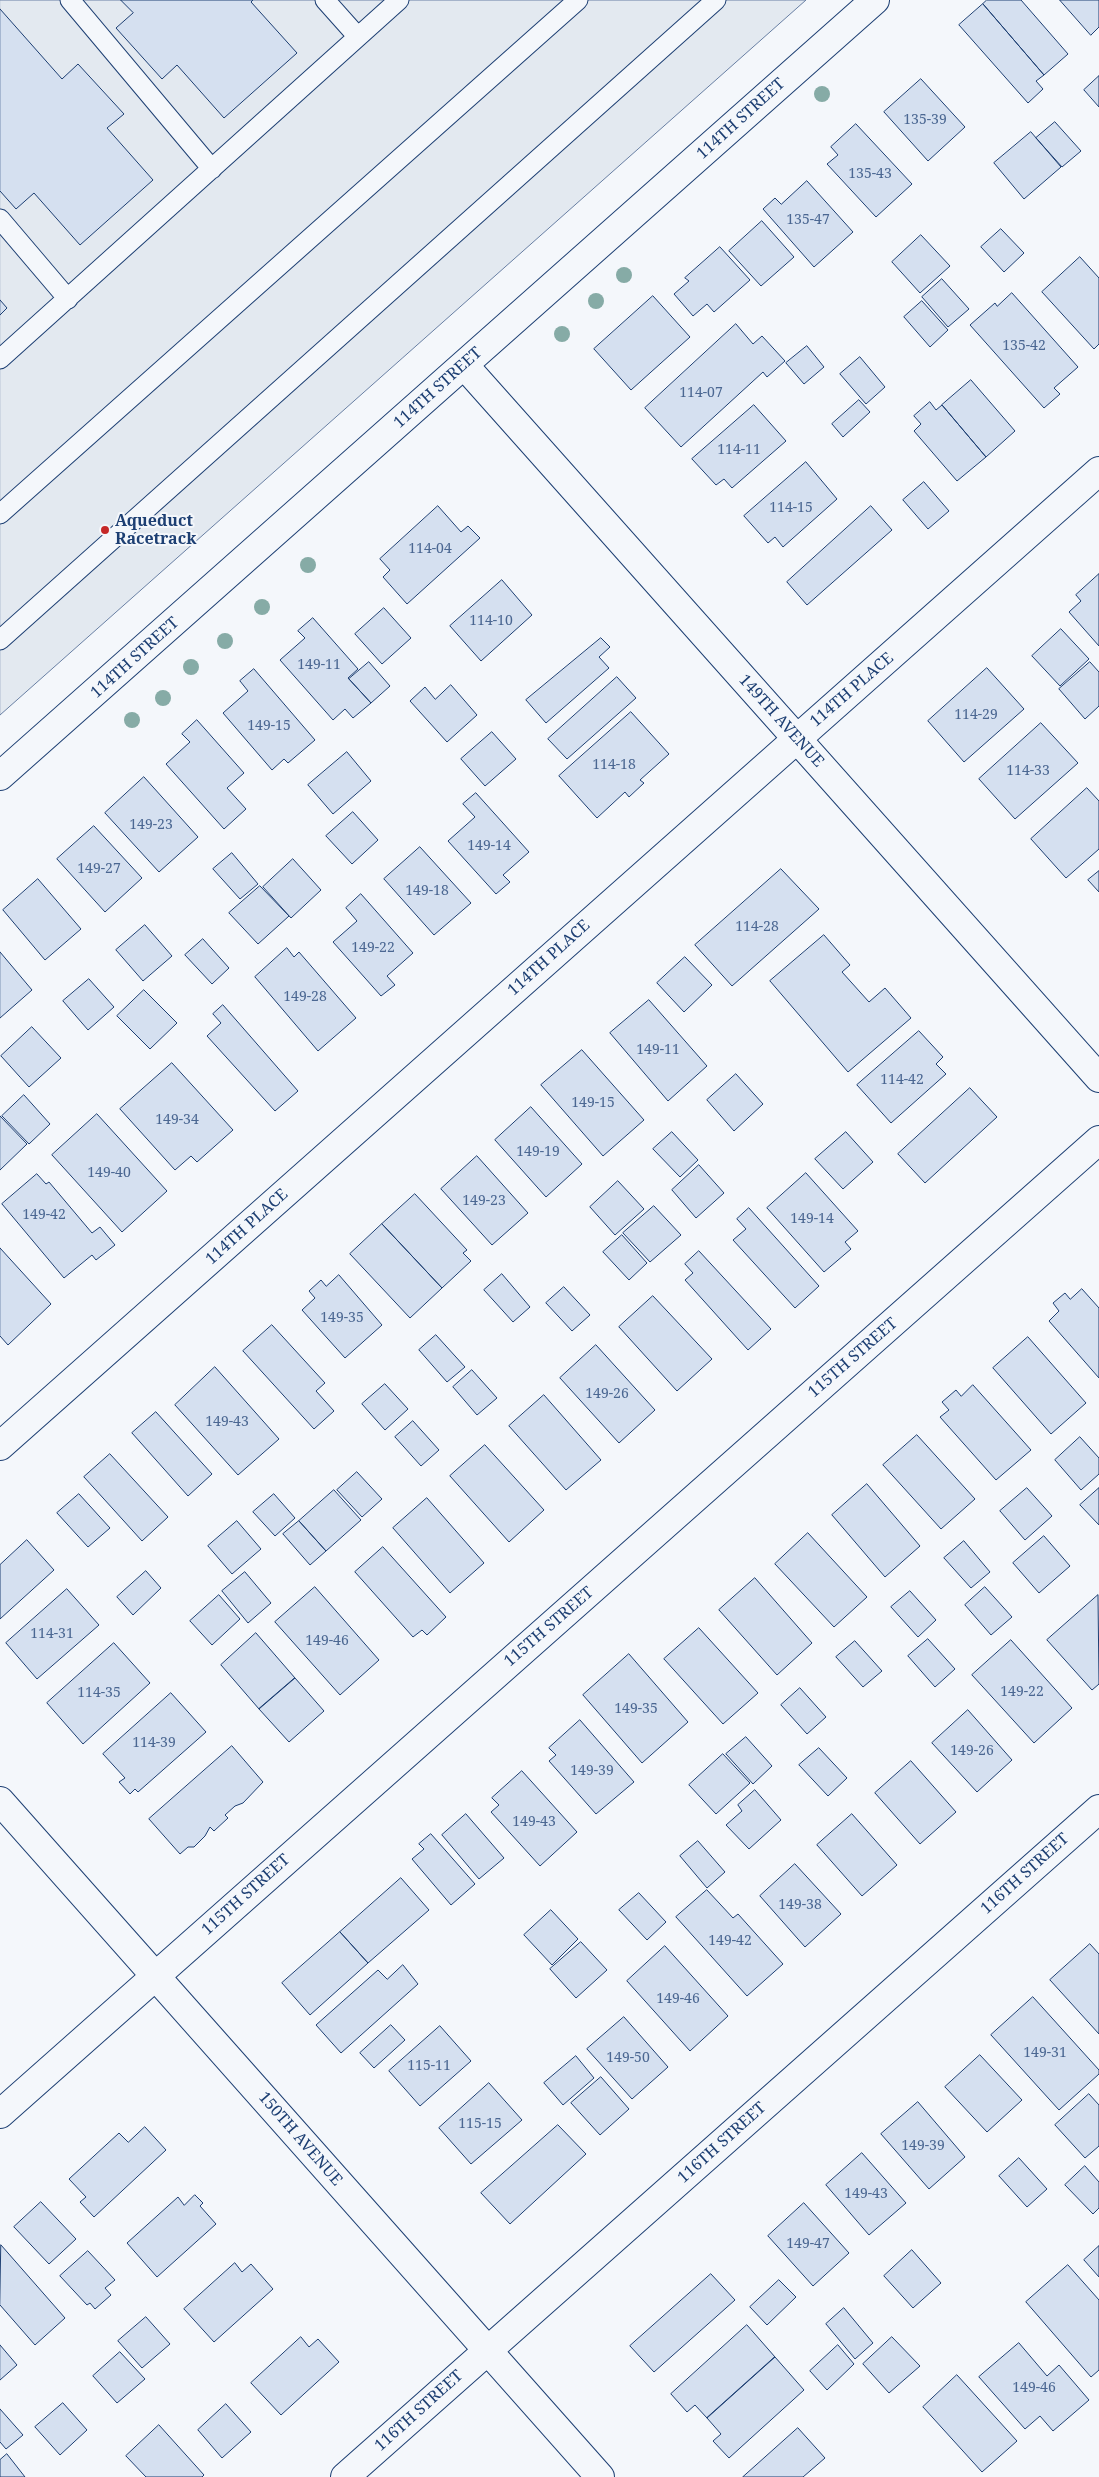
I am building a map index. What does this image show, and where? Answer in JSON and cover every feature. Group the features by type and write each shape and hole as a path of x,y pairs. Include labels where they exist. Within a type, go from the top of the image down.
{"street":[{"name":"114TH STREET","path":"0,776 875,0"},
{"name":"149TH AVENUE","path":"464,365 1099,1078"},
{"name":"114TH PLACE","path":"0,1446 1099,471"},
{"name":"115TH STREET","path":"0,2114 1099,1140"},
{"name":"150TH AVENUE","path":"0,1801 600,2477"},
{"name":"116TH STREET","path":"345,2477 1099,1809"}],"lane":[{"path":"70,0 212,169"},
{"path":"325,0 358,37"},
{"path":"0,360 399,0"},
{"path":"0,514 578,0"},
{"path":"0,640 716,0"},
{"path":"0,219 68,299"}],"shaded area":[{"name":"Aqueduct Racetrack","path":"0,0 806,0 0,715"}],"building":[{"path":"121,0 253,0 251,2 297,53 224,118 177,65 162,79 116,28 133,13"},
{"path":"987,0 1021,0 1068,54 1044,75 983,4"},
{"path":"1060,0 1099,0 1099,27 1091,35"},
{"path":"983,4 1044,75 1036,81 1043,89 1028,103 959,25"},
{"path":"0,9 62,79 78,64 124,114 107,128 153,180 80,245 34,193 16,209 0,191"},
{"path":"1099,76 1099,107 1084,90"},
{"path":"921,79 965,127 928,161 884,112"},
{"path":"1055,122 1081,151 1062,167 1036,138"},
{"path":"856,124 912,184 876,217 827,164 838,155 831,147"},
{"path":"1031,132 1061,167 1024,199 994,163"},
{"path":"807,181 853,232 814,267 763,209 775,198 781,204"},
{"path":"762,221 794,257 761,286 729,251"},
{"path":"1001,229 1024,253 1004,272 981,247"},
{"path":"921,235 950,266 920,293 892,262"},
{"path":"720,247 750,280 714,312 707,304 693,316 674,294 689,281 685,278"},
{"path":"1080,257 1099,278 1099,344 1094,349 1042,292"},
{"path":"942,279 969,309 948,327 922,297"},
{"path":"1012,293 1078,367 1054,388 1060,394 1044,408 970,325 995,303 997,306"},
{"path":"653,296 690,337 631,390 594,349"},
{"path":"0,300 7,308 0,315"},
{"path":"922,301 948,330 930,347 904,317"},
{"path":"736,324 753,344 762,336 785,361 767,377 763,372 681,447 645,408"},
{"path":"807,346 824,367 804,384 786,363"},
{"path":"860,357 885,387 866,404 840,374"},
{"path":"971,380 1015,431 986,457 942,405"},
{"path":"859,400 870,412 843,437 832,424"},
{"path":"930,402 936,410 942,405 986,457 957,481 914,431 921,424 914,416"},
{"path":"754,405 786,441 732,488 724,479 716,485 692,459"},
{"path":"806,462 837,499 783,547 775,537 768,543 744,516"},
{"path":"924,482 949,511 928,529 903,500"},
{"path":"438,506 461,532 468,526 480,538 407,604 383,577 390,570 380,559"},
{"path":"871,506 892,530 807,605 787,582"},
{"path":"1099,574 1099,646 1069,612 1081,601 1076,595"},
{"path":"502,580 532,615 481,661 450,626"},
{"path":"384,608 411,638 382,664 355,634"},
{"path":"313,618 358,669 348,678 371,703 353,718 345,709 333,720 280,660 305,638 298,631"},
{"path":"1061,629 1089,659 1060,686 1032,656"},
{"path":"601,638 610,647 599,657 609,668 546,723 526,700"},
{"path":"369,662 390,686 371,703 349,679"},
{"path":"1090,662 1099,672 1099,706 1085,719 1059,689"},
{"path":"987,668 1024,709 964,762 928,721"},
{"path":"254,669 315,740 288,763 284,759 272,770 223,713 248,691 240,681"},
{"path":"617,677 636,698 567,759 548,739"},
{"path":"451,685 477,715 447,742 410,701 425,687 435,699"},
{"path":"631,712 669,754 640,780 644,783 629,797 625,792 597,818 559,776"},
{"path":"197,720 244,773 227,788 246,809 224,829 166,764 190,742 182,734"},
{"path":"1041,723 1078,763 1015,819 979,779"},
{"path":"492,732 516,759 485,786 461,759"},
{"path":"347,752 371,781 333,814 308,785"},
{"path":"144,777 198,837 159,872 105,813"},
{"path":"1087,788 1099,801 1099,849 1066,878 1031,839"},
{"path":"476,793 529,852 503,875 510,882 496,894 448,841 475,817 463,804"},
{"path":"353,812 378,840 352,864 326,836"},
{"path":"94,826 142,878 105,912 57,859"},
{"path":"420,847 471,903 434,935 384,879"},
{"path":"232,853 258,884 240,899 213,869"},
{"path":"293,859 321,890 291,918 263,887"},
{"path":"781,869 819,909 732,986 695,945"},
{"path":"1099,871 1099,892 1088,880"},
{"path":"38,879 81,929 45,960 3,910"},
{"path":"260,886 289,916 258,944 229,913"},
{"path":"361,894 413,953 387,976 395,985 381,996 333,942 357,921 346,908"},
{"path":"145,925 172,956 143,981 116,950"},
{"path":"824,935 850,965 842,972 869,1002 885,988 911,1018 848,1072 770,981"},
{"path":"203,939 229,968 212,984 185,955"},
{"path":"287,948 294,957 299,952 356,1018 318,1051 255,977"},
{"path":"0,952 32,990 0,1018"},
{"path":"685,957 712,985 684,1012 657,983"},
{"path":"89,979 114,1007 88,1030 63,1001"},
{"path":"144,990 177,1023 150,1049 117,1016"},
{"path":"649,1000 707,1066 668,1101 610,1033"},
{"path":"223,1005 298,1091 275,1111 207,1036 221,1023 213,1014"},
{"path":"32,1027 61,1058 29,1087 1,1056"},
{"path":"919,1031 943,1057 936,1064 946,1074 891,1123 857,1085"},
{"path":"582,1050 644,1120 603,1156 541,1085"},
{"path":"172,1063 233,1130 197,1162 191,1156 175,1170 120,1109"},
{"path":"736,1074 763,1104 734,1131 707,1100"},
{"path":"970,1088 997,1117 925,1183 898,1154"},
{"path":"24,1095 50,1124 29,1144 2,1116"},
{"path":"531,1107 582,1164 546,1197 495,1140"},
{"path":"97,1114 167,1191 122,1232 52,1155"},
{"path":"0,1116 27,1144 0,1170"},
{"path":"672,1132 698,1160 680,1177 653,1149"},
{"path":"846,1132 873,1162 843,1189 815,1159"},
{"path":"477,1156 528,1213 492,1245 441,1189"},
{"path":"699,1165 724,1193 696,1218 672,1190"},
{"path":"806,1173 858,1231 845,1242 851,1249 824,1272 767,1208"},
{"path":"37,1174 46,1184 49,1182 92,1233 100,1227 115,1245 96,1260 92,1255 64,1278 2,1204"},
{"path":"618,1181 644,1209 615,1235 590,1207"},
{"path":"415,1194 467,1250 463,1253 471,1261 442,1288 382,1224"},
{"path":"654,1206 681,1235 650,1262 623,1233"},
{"path":"749,1208 819,1286 795,1308 733,1240 746,1229 737,1219"},
{"path":"382,1224 442,1288 410,1318 350,1254"},
{"path":"622,1235 647,1263 629,1280 603,1252"},
{"path":"0,1248 51,1304 8,1345 0,1336"},
{"path":"699,1251 771,1329 748,1350 685,1280 693,1273 685,1264"},
{"path":"502,1274 530,1307 513,1322 484,1290"},
{"path":"339,1275 382,1325 345,1358 302,1310 315,1298 309,1291 321,1280 326,1286"},
{"path":"564,1287 590,1315 572,1331 546,1303"},
{"path":"1082,1289 1099,1308 1099,1378 1049,1321 1059,1311 1053,1303 1065,1293 1070,1299"},
{"path":"653,1296 712,1359 677,1391 619,1327"},
{"path":"272,1325 325,1383 316,1391 334,1411 314,1429 243,1351"},
{"path":"436,1335 465,1367 447,1382 419,1350"},
{"path":"1028,1337 1086,1403 1051,1434 993,1368"},
{"path":"596,1345 655,1410 619,1443 560,1378"},
{"path":"215,1367 279,1439 238,1475 175,1405"},
{"path":"472,1370 497,1398 477,1415 453,1387"},
{"path":"385,1384 408,1409 385,1430 362,1404"},
{"path":"973,1385 1031,1450 996,1480 940,1417 949,1410 942,1402 956,1390 961,1396"},
{"path":"544,1395 601,1460 566,1490 509,1426"},
{"path":"156,1412 212,1474 188,1496 132,1433"},
{"path":"413,1421 439,1450 421,1466 395,1437"},
{"path":"917,1435 975,1499 941,1529 883,1465"},
{"path":"1080,1437 1099,1458 1099,1474 1081,1490 1055,1460"},
{"path":"485,1445 544,1510 509,1542 450,1476"},
{"path":"110,1454 168,1517 142,1541 84,1477"},
{"path":"357,1472 382,1499 362,1517 337,1490"},
{"path":"867,1484 920,1546 885,1577 832,1515"},
{"path":"1027,1488 1052,1516 1025,1540 1000,1511"},
{"path":"1099,1488 1099,1525 1080,1505"},
{"path":"334,1490 361,1520 326,1551 299,1521"},
{"path":"79,1494 110,1528 88,1547 57,1513"},
{"path":"274,1494 295,1518 275,1536 253,1512"},
{"path":"427,1498 484,1563 450,1593 393,1528"},
{"path":"237,1521 261,1549 232,1574 208,1546"},
{"path":"299,1521 326,1551 310,1565 283,1534"},
{"path":"808,1533 867,1597 834,1627 775,1564"},
{"path":"1044,1536 1070,1566 1039,1593 1013,1563"},
{"path":"27,1540 54,1570 0,1619 0,1565"},
{"path":"964,1541 990,1572 971,1588 944,1558"},
{"path":"383,1547 446,1617 427,1635 422,1630 413,1637 355,1572"},
{"path":"146,1571 161,1588 133,1615 117,1597"},
{"path":"245,1572 271,1603 248,1623 222,1591"},
{"path":"755,1578 812,1643 777,1675 719,1610"},
{"path":"315,1587 379,1660 340,1695 275,1622"},
{"path":"985,1587 1012,1617 991,1635 965,1605"},
{"path":"67,1589 99,1625 37,1679 6,1643"},
{"path":"910,1591 936,1620 918,1637 891,1607"},
{"path":"219,1595 240,1619 212,1645 190,1621"},
{"path":"1098,1595 1099,1684 1092,1690 1047,1640"},
{"path":"699,1628 758,1693 723,1724 664,1659"},
{"path":"256,1633 295,1678 259,1709 221,1665"},
{"path":"928,1639 955,1669 935,1687 908,1656"},
{"path":"1011,1640 1072,1708 1034,1743 972,1675"},
{"path":"855,1641 882,1671 863,1687 836,1657"},
{"path":"114,1643 150,1683 83,1744 47,1703"},
{"path":"629,1654 688,1722 642,1763 583,1695"},
{"path":"295,1678 324,1711 289,1742 259,1709"},
{"path":"800,1688 826,1717 807,1734 781,1705"},
{"path":"171,1693 206,1732 138,1792 135,1789 130,1794 119,1782 125,1778 103,1754"},
{"path":"968,1710 1012,1760 977,1792 932,1743"},
{"path":"580,1720 634,1782 596,1814 549,1761 556,1755 549,1748"},
{"path":"746,1737 772,1766 753,1784 726,1754"},
{"path":"232,1746 263,1782 243,1803 235,1806 225,1815 228,1818 214,1831 210,1827 205,1836 194,1847 188,1847 180,1854 149,1819"},
{"path":"819,1748 847,1778 828,1796 799,1765"},
{"path":"723,1754 750,1783 716,1814 689,1785"},
{"path":"911,1761 956,1812 920,1844 875,1793"},
{"path":"522,1771 577,1832 540,1866 491,1812 499,1805 492,1798"},
{"path":"755,1790 781,1820 749,1849 726,1825 742,1811 738,1805"},
{"path":"466,1814 504,1858 479,1879 442,1835"},
{"path":"852,1814 897,1865 862,1896 817,1845"},
{"path":"431,1834 475,1884 451,1905 412,1859 424,1849 419,1844"},
{"path":"698,1841 725,1872 707,1888 680,1856"},
{"path":"795,1864 841,1914 805,1947 760,1896"},
{"path":"401,1878 429,1910 368,1963 340,1932"},
{"path":"707,1890 733,1918 738,1914 783,1964 747,1996 676,1917"},
{"path":"639,1893 666,1922 647,1940 619,1910"},
{"path":"551,1910 578,1939 552,1965 524,1935"},
{"path":"340,1932 368,1963 310,2015 282,1983"},
{"path":"581,1942 607,1970 576,1998 550,1969"},
{"path":"1090,1944 1099,1954 1099,2034 1050,1980"},
{"path":"665,1946 728,2016 690,2051 627,1981"},
{"path":"403,1965 418,1984 341,2053 316,2025 378,1970 387,1979"},
{"path":"1033,1997 1099,2070 1099,2074 1059,2110 991,2035"},
{"path":"624,2017 668,2067 632,2099 587,2049"},
{"path":"391,2025 405,2040 374,2068 360,2053"},
{"path":"440,2026 471,2061 420,2106 389,2071"},
{"path":"980,2055 1022,2100 987,2132 945,2087"},
{"path":"576,2056 594,2078 563,2105 544,2083"},
{"path":"601,2077 629,2109 600,2135 571,2103"},
{"path":"489,2083 522,2120 471,2164 439,2128"},
{"path":"1089,2094 1099,2105 1099,2146 1085,2158 1055,2125"},
{"path":"918,2102 965,2157 929,2189 881,2134"},
{"path":"558,2125 586,2154 510,2224 481,2193"},
{"path":"145,2127 166,2150 94,2217 80,2202 86,2197 69,2179 119,2133 128,2142"},
{"path":"862,2153 906,2203 869,2235 826,2185"},
{"path":"1019,2158 1047,2189 1027,2207 999,2176"},
{"path":"1085,2166 1099,2182 1099,2208 1093,2214 1065,2185"},
{"path":"195,2195 203,2203 200,2206 216,2224 157,2277 127,2243 178,2197 184,2205"},
{"path":"41,2202 76,2239 49,2264 14,2227"},
{"path":"804,2203 849,2253 813,2286 768,2236"},
{"path":"1,2245 65,2318 35,2345 0,2305"},
{"path":"1099,2246 1099,2277 1084,2260"},
{"path":"912,2250 941,2283 913,2308 884,2276"},
{"path":"88,2251 115,2280 105,2288 111,2295 95,2309 90,2303 87,2305 60,2276"},
{"path":"235,2263 242,2272 251,2264 273,2289 214,2342 184,2309"},
{"path":"1068,2265 1099,2300 1099,2370 1091,2377 1026,2302"},
{"path":"711,2274 735,2300 654,2372 630,2346"},
{"path":"779,2280 796,2297 767,2325 750,2307"},
{"path":"844,2308 873,2343 855,2359 826,2324"},
{"path":"146,2317 170,2344 142,2368 118,2341"},
{"path":"747,2325 775,2357 707,2418 695,2405 687,2412 671,2394"},
{"path":"301,2337 309,2347 318,2339 339,2362 281,2415 251,2383"},
{"path":"892,2337 920,2366 889,2393 863,2364"},
{"path":"1019,2343 1047,2376 1059,2365 1089,2400 1053,2431 1040,2416 1025,2429 979,2377"},
{"path":"0,2345 17,2365 0,2380"},
{"path":"838,2345 854,2364 827,2390 810,2371"},
{"path":"120,2352 145,2379 117,2403 93,2376"},
{"path":"775,2357 804,2390 729,2458 713,2441 721,2434 707,2418"},
{"path":"957,2375 1017,2441 982,2472 923,2407"},
{"path":"63,2403 87,2430 60,2455 35,2427"},
{"path":"226,2404 251,2432 222,2458 198,2430"},
{"path":"0,2409 23,2435 6,2449 0,2442"},
{"path":"159,2425 204,2475 202,2477 146,2477 126,2456"},
{"path":"798,2428 825,2458 803,2477 743,2477"},
{"path":"7,2454 25,2477 0,2477 0,2460"}],"place":[{"name":"Aqueduct Racetrack","path":"105,530"}]}
